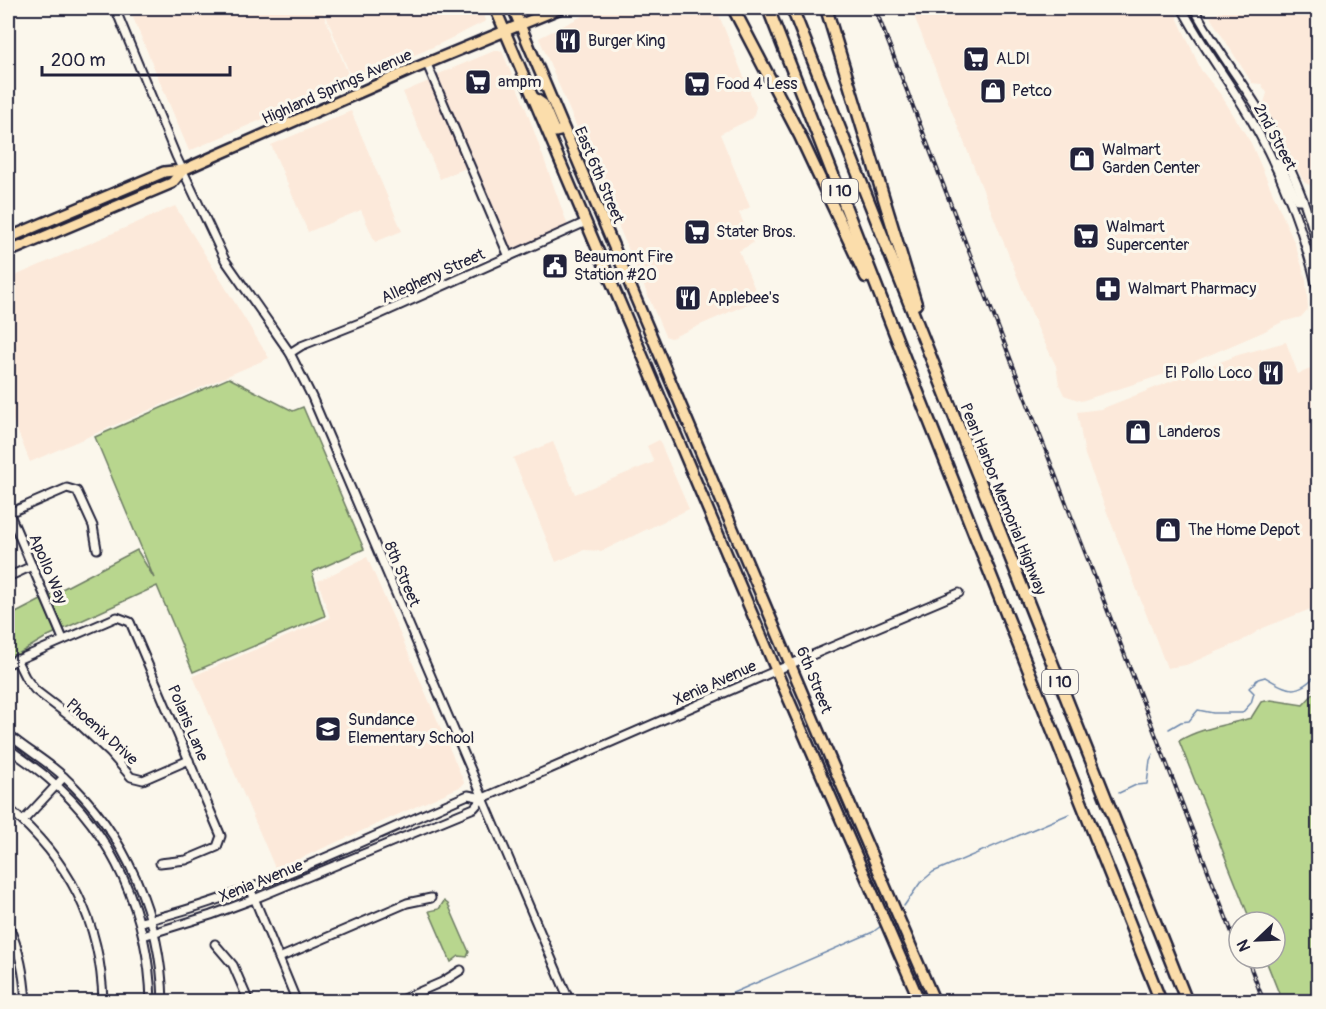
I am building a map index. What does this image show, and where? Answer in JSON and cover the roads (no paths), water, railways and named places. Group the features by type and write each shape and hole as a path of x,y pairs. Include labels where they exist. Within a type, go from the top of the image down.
{"highway":[{"path":"733,8 800,136 911,375"},
{"name":"I 10","path":"768,8 911,375 1161,1002"},
{"name":"Pearl Harbor Memorial Highway","path":"792,8 1187,1002"},
{"path":"826,8 932,362"}],"main road":[{"name":"East 6th Street","path":"495,8 651,373"},
{"name":"East 6th Street","path":"513,8 666,369"},
{"name":"Highland Springs Avenue","path":"8,238 164,172 183,170 561,8"},
{"path":"532,97 543,104 555,132 564,130"},
{"name":"Highland Springs Avenue","path":"8,252 172,183 183,170"},
{"name":"6th Street","path":"666,369 935,1002"},
{"name":"6th Street","path":"651,373 920,1002"},
{"path":"906,970 919,965"}],"street":[{"name":"8th Street","path":"115,8 183,170 225,260 290,353 312,397 570,1002"},
{"name":"2nd Street","path":"1182,8 1267,148 1294,209 1309,253 1318,292"},
{"path":"1187,8 1190,13 1195,9"},
{"name":"2nd Street","path":"1195,9 1225,60 1252,99 1282,152 1303,200 1318,249"},
{"path":"1209,54 1219,57 1245,95 1252,99"},
{"path":"427,64 509,257"},
{"path":"1267,148 1283,170 1297,200 1303,200"},
{"name":"Allegheny Street","path":"290,353 301,346 367,320 586,222"},
{"path":"8,512 67,488 77,491 93,526 97,549"},
{"name":"Apollo Way","path":"8,512 63,639"},
{"path":"8,577 32,566"},
{"name":"Xenia Avenue","path":"143,936 254,899 474,808 483,798 959,593"},
{"name":"Polaris Lane","path":"63,639 117,617 130,622 220,836 217,847 186,860 160,863"},
{"path":"8,664 63,639"},
{"name":"Phoenix Drive","path":"16,659 35,690 76,722 110,753 131,777 143,780 189,760"},
{"path":"8,734 64,777 100,816 118,844 134,873 151,920 162,976 163,1002"},
{"path":"8,748 56,786 91,823 124,878 141,922 151,977 151,1002"},
{"path":"23,821 64,777"},
{"name":"Xenia Avenue","path":"141,922 209,904 468,795 483,798"},
{"path":"8,808 49,848 75,886 92,928 102,972 103,1002"},
{"path":"250,888 297,1002"},
{"path":"279,958 407,903 431,898"},
{"path":"8,925 11,940 24,973 26,1002"},
{"path":"215,944 233,965 249,1002"},
{"path":"396,1002 442,982 461,970"}],"waterway":[{"path":"1169,729 1181,722 1189,721 1198,710 1213,713 1242,713 1251,703 1254,693 1249,688 1258,679 1265,677 1280,686 1293,689 1304,685 1318,673"},
{"path":"1119,793 1136,785 1147,784 1153,754"},
{"path":"904,906 920,883 933,872 1069,814"},
{"path":"712,1002 873,932 881,926"}],"railway":[{"path":"875,8 1227,920"},
{"path":"1252,970 1264,1002"}],"place":[{"name":"Burger King","path":"568,41"},
{"name":"ALDI","path":"976,59"},
{"name":"ampm","path":"478,82"},
{"name":"Food 4 Less","path":"697,84"},
{"name":"Petco","path":"993,91"},
{"name":"Walmart Garden Center","path":"1082,159"},
{"name":"Stater Bros.","path":"697,232"},
{"name":"Walmart Supercenter","path":"1086,236"},
{"name":"Beaumont Fire Station #20","path":"555,266"},
{"name":"Walmart Pharmacy","path":"1108,289"},
{"name":"Applebee's","path":"688,298"},
{"name":"El Pollo Loco","path":"1271,373"},
{"name":"Landeros","path":"1138,432"},
{"name":"The Home Depot","path":"1168,530"},
{"name":"Sundance Elementary School","path":"328,729"}]}
